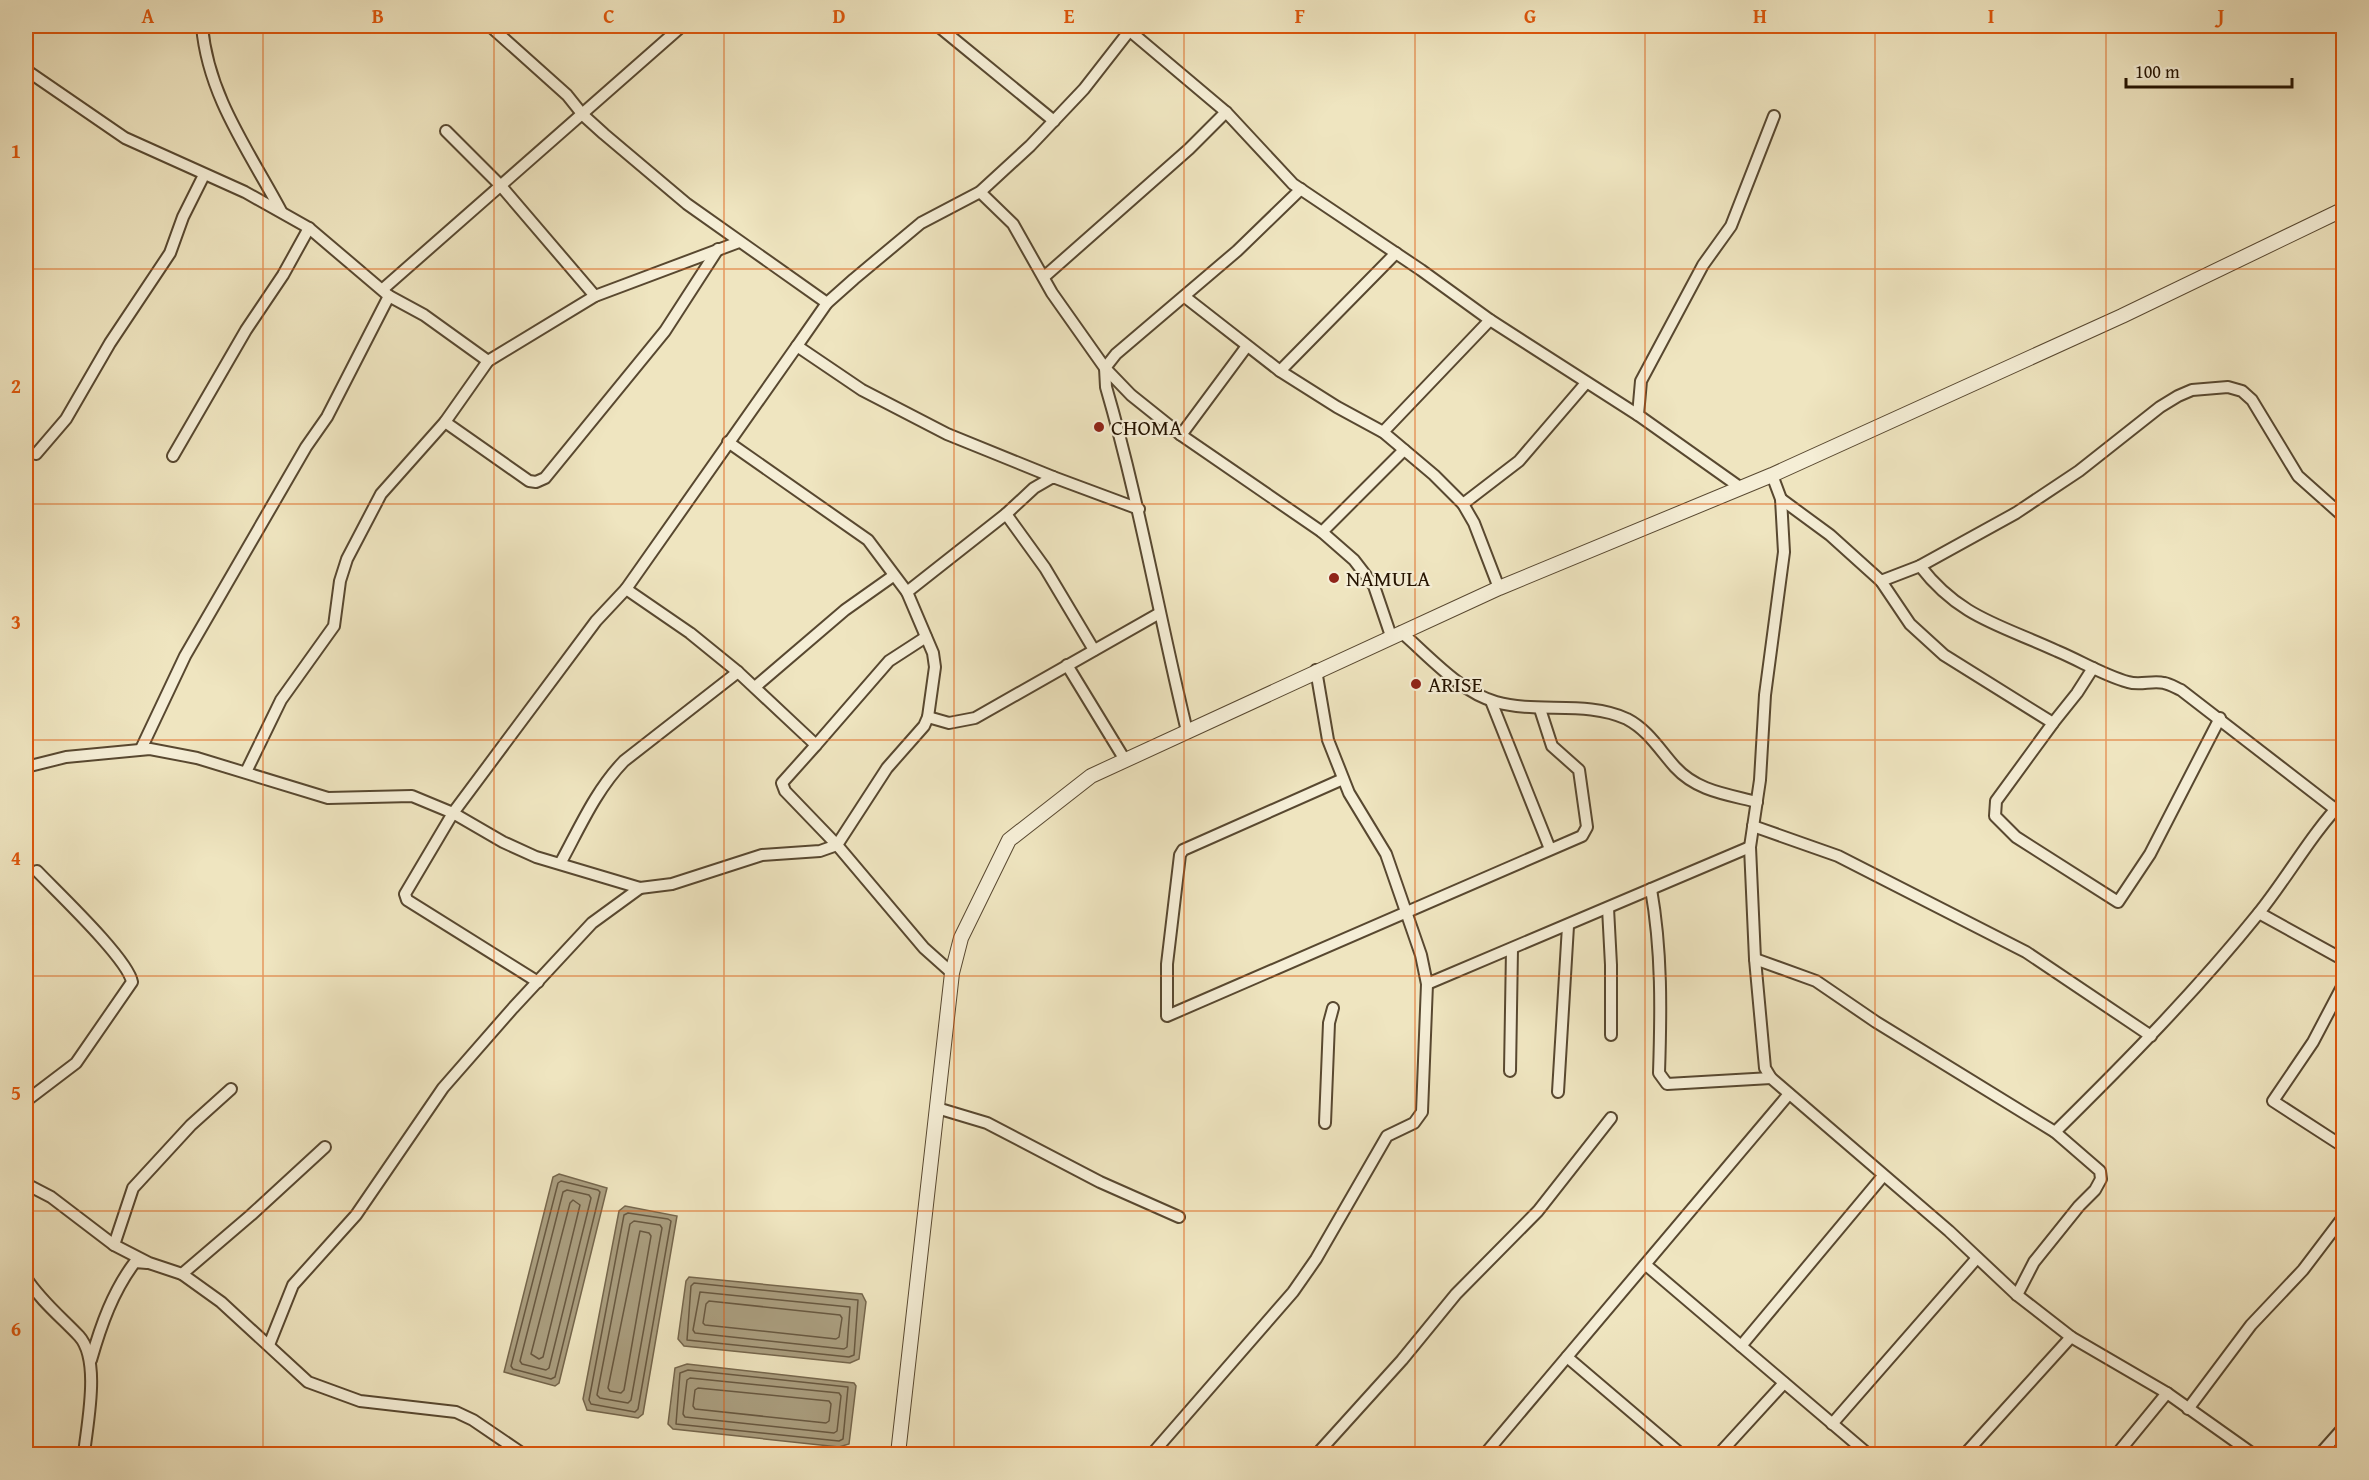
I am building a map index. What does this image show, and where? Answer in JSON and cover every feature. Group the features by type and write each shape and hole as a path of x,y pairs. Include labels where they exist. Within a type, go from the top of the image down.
{"street":[{"path":"202,26 204,47 219,97 234,130 257,165 281,211"},
{"path":"490,26 567,95 583,115 687,204 827,303"},
{"path":"141,749 185,656 306,447 327,417 386,293 501,186 583,115 625,73 664,44 682,26"},
{"path":"938,26 1054,121"},
{"path":"538,982 405,897 415,874 453,813 596,621 626,589 827,303 921,222 980,192 1084,89 1127,28 1226,111 1293,184 1490,320 1638,415 1741,488"},
{"path":"26,70 107,128 281,211 309,228 386,293 424,315 488,361"},
{"path":"1044,277 1189,150 1226,111"},
{"path":"1638,415 1641,381 1703,265 1731,226 1774,116"},
{"path":"446,131 501,186 595,296"},
{"path":"36,454 66,419 110,343 170,252 183,217 204,175"},
{"path":"1187,731 1158,614 1138,509 1106,387 1105,368 1116,354 1185,297 1301,189"},
{"path":"980,192 1012,224 1058,301 1105,368 1131,395 1181,435 1322,532 1365,573 1374,586 1396,634 1464,685 1491,701 1540,709 1581,708 1623,718 1641,726 1675,767 1698,785 1713,792 1757,802"},
{"path":"898,1454 912,1309 952,973 961,938 1009,840 1091,776 1316,670 1498,588 1772,475 2122,316 2343,209"},
{"path":"173,456 246,330 283,275 309,228"},
{"path":"246,772 281,700 334,626 340,580 365,520 397,473 445,422 488,361 595,296 739,242"},
{"path":"445,422 529,481 536,482 545,478 665,331 718,249"},
{"path":"1280,371 1396,253"},
{"path":"1185,297 1280,371 1337,407 1383,432 1463,504 1474,523 1498,588"},
{"path":"1383,432 1490,320"},
{"path":"797,346 862,390 947,434 1138,509"},
{"path":"1181,435 1247,346"},
{"path":"1463,504 1519,461 1586,383"},
{"path":"1881,581 1920,566 2016,513 2079,471 2160,407 2192,390 2213,387 2228,387 2242,391 2252,400 2298,476 2343,517"},
{"path":"26,768 66,757 141,749 197,758 328,798 412,796 453,813 503,842 536,857 561,862 640,888 672,884 762,855 820,851 837,845 887,768 920,732 928,717 935,667 907,592 868,540 728,442"},
{"path":"1322,532 1404,450"},
{"path":"1772,475 1781,499 1785,519 1784,552 1765,695 1757,802 1750,847 1755,959 1764,1058 1771,1078 2018,1294 2071,1337 2167,1393 2253,1455"},
{"path":"907,592 1006,514 1034,488 1053,477"},
{"path":"1781,499 1830,536 1881,581 1910,624 1944,656 2053,723"},
{"path":"1006,514 1045,568 1094,650"},
{"path":"1920,566 1936,587 1955,604 1995,626 2130,683 2164,683 2181,690 2335,808"},
{"path":"755,687 845,610 893,576"},
{"path":"626,589 690,633 738,672 816,745"},
{"path":"928,717 949,723 975,718 1158,614"},
{"path":"926,638 889,661 782,783 785,790 837,845 889,910 924,948 952,973"},
{"path":"1067,665 1096,718 1125,760"},
{"path":"2093,668 2077,693 1996,801 1995,816 2016,837 2118,902 2150,854 2220,718"},
{"path":"1152,1455 1293,1292 1316,1258 1387,1136 1418,1119 1424,1100 1427,984 1408,913 1386,854 1343,779 1328,740 1316,670"},
{"path":"561,862 596,797 612,774 637,751 738,672"},
{"path":"1491,701 1550,849"},
{"path":"1343,779 1183,850 1180,855 1167,964 1167,1016 1582,836 1587,827 1579,770 1552,746 1540,709"},
{"path":"2055,1132 2151,1036 2259,913 2343,800"},
{"path":"1753,826 1838,856 2026,952 2151,1036"},
{"path":"1427,984 1750,847"},
{"path":"26,1101 76,1063 132,982 109,948 37,871"},
{"path":"269,1345 287,1295 302,1272 356,1215 443,1088 592,923 640,888"},
{"path":"1651,889 1658,930 1662,1002 1659,1073 1662,1080 1667,1084 1771,1078"},
{"path":"1608,908 1611,1035"},
{"path":"2259,913 2343,960"},
{"path":"1558,1092 1568,926"},
{"path":"1510,1071 1512,949"},
{"path":"1755,959 1816,981 1876,1022 2055,1132 2100,1171 2101,1179 2034,1262 2018,1294"},
{"path":"2343,983 2313,1042 2273,1101 2343,1147"},
{"path":"1325,1123 1329,1023 1333,1008"},
{"path":"114,1245 133,1188 191,1125 231,1089"},
{"path":"1489,1453 1789,1094"},
{"path":"937,1108 987,1124 1118,1191 1179,1217"},
{"path":"1317,1455 1402,1360 1443,1308 1538,1211 1611,1118"},
{"path":"182,1274 325,1147"},
{"path":"1741,1346 1883,1176"},
{"path":"26,1184 51,1197 114,1245 149,1263 182,1274 221,1302 308,1383 360,1401 456,1412 473,1420 523,1455"},
{"path":"2188,1409 2251,1325 2303,1270 2343,1216"},
{"path":"1832,1424 1977,1258"},
{"path":"84,1455 91,1360 100,1328 121,1281 135,1262 149,1263"},
{"path":"1646,1265 1868,1455"},
{"path":"26,1278 61,1320 81,1338 91,1360"},
{"path":"1965,1455 2071,1337"},
{"path":"1567,1357 1681,1455"},
{"path":"1719,1455 1784,1383"},
{"path":"2117,1455 2167,1393"},
{"path":"2320,1455 2343,1427"}],"water":[{"path":"559,1174 607,1188 559,1383 555,1386 504,1372 553,1177"},
{"path":"625,1206 677,1216 643,1414 638,1418 587,1410 583,1399 619,1211"},
{"path":"689,1277 862,1294 866,1302 859,1359 850,1363 684,1346 678,1339 686,1281"},
{"path":"687,1364 854,1383 856,1386 849,1444 839,1447 673,1429 668,1424 675,1368"}],"place":[{"name":"CHOMA","path":"1099,427"},
{"name":"NAMULA","path":"1334,578"},
{"name":"ARISE","path":"1416,684"}]}
